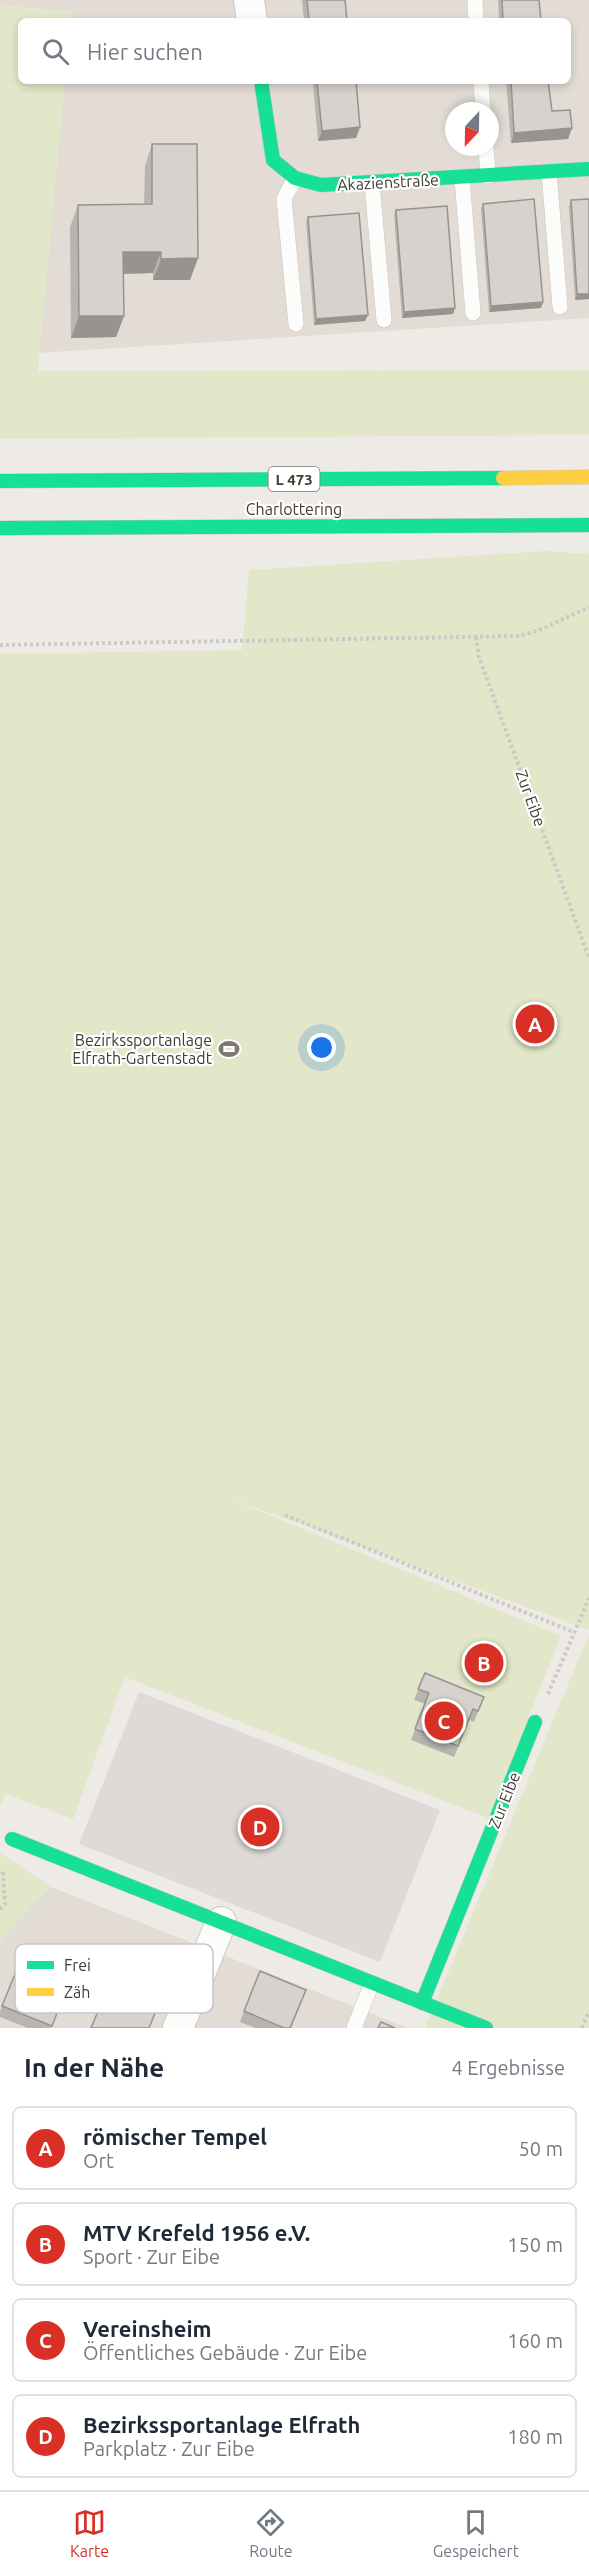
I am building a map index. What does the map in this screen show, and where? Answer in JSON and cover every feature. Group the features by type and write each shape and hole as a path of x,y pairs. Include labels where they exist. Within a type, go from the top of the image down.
{"main road":[{"path":"261,84 273,160 294,178"},
{"name":"Akazienstraße","path":"294,178 321,185 589,169"},
{"name":"Charlottering","path":"0,481 589,477"},
{"name":"Charlottering","path":"0,528 589,525"},
{"name":"Zur Eibe","path":"423,2003 535,1722"},
{"path":"12,1839 486,2028"}],"street":[{"path":"249,0 252,18"},
{"path":"212,1944 221,1922"},
{"path":"178,2028 184,2013"}],"lane":[{"path":"475,0 476,18"},
{"path":"481,84 482,102"},
{"path":"487,156 488,176"},
{"path":"549,172 560,307"},
{"path":"294,178 284,199 296,324"},
{"path":"462,178 473,313"},
{"path":"372,183 384,320"},
{"path":"354,2028 372,1983"}],"path":[{"path":"0,645 520,636 542,629 589,607"},
{"name":"Zur Eibe","path":"476,637 479,657 589,958"},
{"path":"285,1515 576,1633"},
{"path":"535,1722 576,1633 589,1598"},
{"path":"0,1909 5,1904 3,1872"},
{"path":"582,2028 589,2011"}],"shaded area":[{"path":"0,0 589,0 589,318 38,353 65,84 571,84 571,18 71,18 71,12 0,5"},
{"path":"139,1692 440,1810 380,1962 79,1844"},
{"path":"51,1887 195,1944 15,1944 15,2013 213,2013 213,1951 408,2028 0,2028 0,1940"}],"green space":[{"path":"0,5 72,12 71,18 18,18 18,84 65,84 38,371 589,370 589,435 0,439"},
{"path":"545,551 589,554 589,1630 221,1495 561,1636 488,1818 125,1677 73,1819 6,1794 0,1806 0,654 242,650 249,570"},
{"path":"589,1634 589,2028 425,2028"},
{"path":"0,1853 51,1887 0,1940"}],"building":[{"path":"307,0 345,0 347,18 309,18"},
{"path":"502,0 539,0 541,18 503,18"},
{"path":"317,84 356,84 360,127 322,131"},
{"path":"511,84 548,84 552,111 570,110 572,128 514,133"},
{"path":"152,144 197,144 198,258 161,259 161,252 123,252 124,316 79,316 78,205 152,204"},
{"path":"534,199 543,302 491,306 483,204"},
{"path":"589,199 589,294 577,294 571,200"},
{"path":"447,206 455,308 404,312 396,210"},
{"path":"359,213 368,315 316,319 308,217"},
{"path":"425,1673 484,1697 478,1711 473,1709 458,1746 415,1729 429,1693 418,1689"},
{"path":"260,1971 306,1990 290,2028 284,2028 244,2011"},
{"path":"15,1974 15,2011 2,2006"},
{"path":"20,2013 57,2013 52,2026"},
{"path":"97,2013 155,2013 149,2028 91,2028"},
{"path":"381,2022 395,2028 378,2028"}],"traffic: fast":[{"path":"261,84 273,160 295,178 321,185 589,169"},
{"path":"0,481 503,478"},
{"path":"0,528 589,525"},
{"path":"422,2003 535,1722"},
{"path":"12,1839 486,2028"}],"traffic: slow":[{"path":"503,478 589,477"}],"place":[{"name":"römischer Tempel","path":"535,1024"},
{"name":"Bezirkssportanlage Elfrath-Gartenstadt","path":"229,1049"},
{"name":"MTV Krefeld 1956 e.V.","path":"484,1663"},
{"name":"Vereinsheim","path":"444,1721"},
{"name":"Bezirkssportanlage Elfrath","path":"260,1827"}]}
